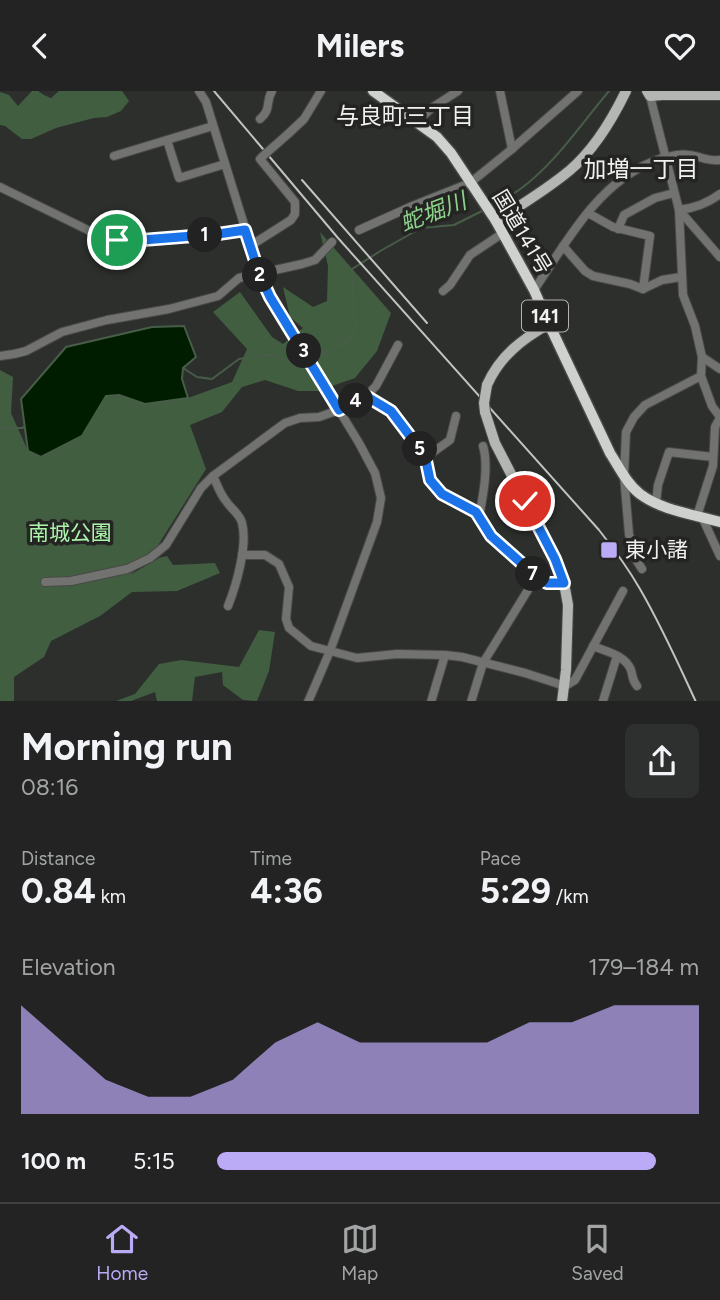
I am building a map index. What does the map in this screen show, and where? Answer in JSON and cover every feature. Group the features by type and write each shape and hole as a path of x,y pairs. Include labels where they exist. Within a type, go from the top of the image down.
{"highway":[{"name":"国道141号","path":"373,91 437,137 451,153 496,221 534,290 610,453 624,476 639,493 656,503 720,523"}],"main road":[{"path":"496,221 544,191 571,170 590,150 614,115 626,91"},
{"path":"649,94 717,94"},
{"path":"549,324 513,349 494,370 488,385 485,412 495,443 555,559 564,583 568,605 562,701"}],"street":[{"path":"199,91 206,102 259,273 270,297 375,473 381,498 377,522 308,701"},
{"path":"260,119 266,114 272,91"},
{"path":"250,246 293,217 296,205 264,160 304,119 321,91"},
{"path":"415,122 458,91"},
{"path":"500,91 512,149"},
{"path":"359,230 470,183 578,91"},
{"path":"649,94 679,210 683,295 695,326 702,357 701,376 712,406 720,417 715,427 713,466 700,516 720,556"},
{"path":"114,156 213,126"},
{"path":"167,141 179,178 225,164"},
{"path":"534,290 588,213 623,177 665,157 688,154 714,162 720,160"},
{"path":"0,187 96,234 117,240 245,230"},
{"path":"618,229 624,215 655,198 674,193"},
{"path":"679,210 695,208 720,194"},
{"path":"679,210 720,257"},
{"path":"588,213 618,229 650,236 643,289"},
{"path":"443,291 470,255 503,233"},
{"path":"0,356 26,351 62,332 218,296 239,278 315,260 332,242"},
{"path":"563,246 585,271 593,276 630,283 643,289"},
{"path":"643,289 662,280 681,277"},
{"path":"45,582 71,581 128,569 150,558 166,545 201,488 213,476 285,423 339,410 366,396 376,386 398,345"},
{"path":"702,357 720,369"},
{"path":"642,569 635,558 629,534 624,476 626,432 645,405 701,376"},
{"path":"366,396 391,411 425,458 430,480 442,494 476,512 491,536 537,577 547,583 564,583"},
{"path":"425,458 450,440 456,416"},
{"path":"479,517 484,494 483,446"},
{"path":"656,503 658,485 669,452 713,457"},
{"path":"213,476 225,500 242,522 242,555 235,589 228,606"},
{"path":"242,555 265,555 279,564 289,587 286,619 289,628 311,646 357,658 397,654 445,655 525,673 565,687 575,680 623,591"},
{"path":"471,701 484,663 537,577"},
{"path":"593,646 621,657 637,686"},
{"path":"431,701 445,655"},
{"path":"603,701 617,656"}],"green space":[{"path":"32,91 51,98 59,91 122,91 129,101 121,111 107,117 94,118 56,128 31,139 22,139 0,125 0,92 9,95 18,106"},
{"name":"南城公園","path":"320,232 391,313 377,351 355,378 318,391 298,391 265,380 242,387 222,412 190,425 206,469 150,558 130,575 167,556 173,565 215,563 220,573 177,591 132,592 100,616 51,641 44,657 14,677 14,701 0,701 0,370 13,377 11,413 28,451 41,457 82,436 106,396 119,395 146,404 188,398 232,382 247,349 213,312 240,292 272,337 283,344 303,328 290,317 283,287 313,307 327,301 328,266"},
{"path":"259,630 275,632 269,671 257,701 243,700 223,685 222,672 195,677 192,701 157,701 155,692 131,701 116,701 135,694 159,664 181,660 239,667"}],"shaded area":[{"path":"184,326 196,357 183,368 182,379 188,398 145,404 119,395 106,396 82,436 41,457 28,451 21,399 66,347 152,327"}],"waterway":[{"name":"蛇堀川","path":"490,206 532,180 567,143 609,91"},
{"name":"蛇堀川","path":"313,360 348,342 355,331 352,269 421,228 454,225 482,211"},
{"name":"蛇堀川","path":"183,368 197,377 212,379 239,359 261,355 305,364"},
{"name":"蛇堀川","path":"0,428 24,427"}],"railway":[{"path":"214,91 338,238 599,530 626,566 648,603 696,701"},
{"path":"302,180 427,323"}],"place":[{"name":"東小諸","path":"609,550"}],"district":[{"name":"与良町三丁目","path":"405,116"},
{"name":"加増一丁目","path":"641,169"}],"route":[{"path":"117,240 245,230 270,297 339,410 366,396 391,411 425,456 430,480 442,494 476,512 503,549 537,577 547,583 564,583 555,559 525,501"}]}
